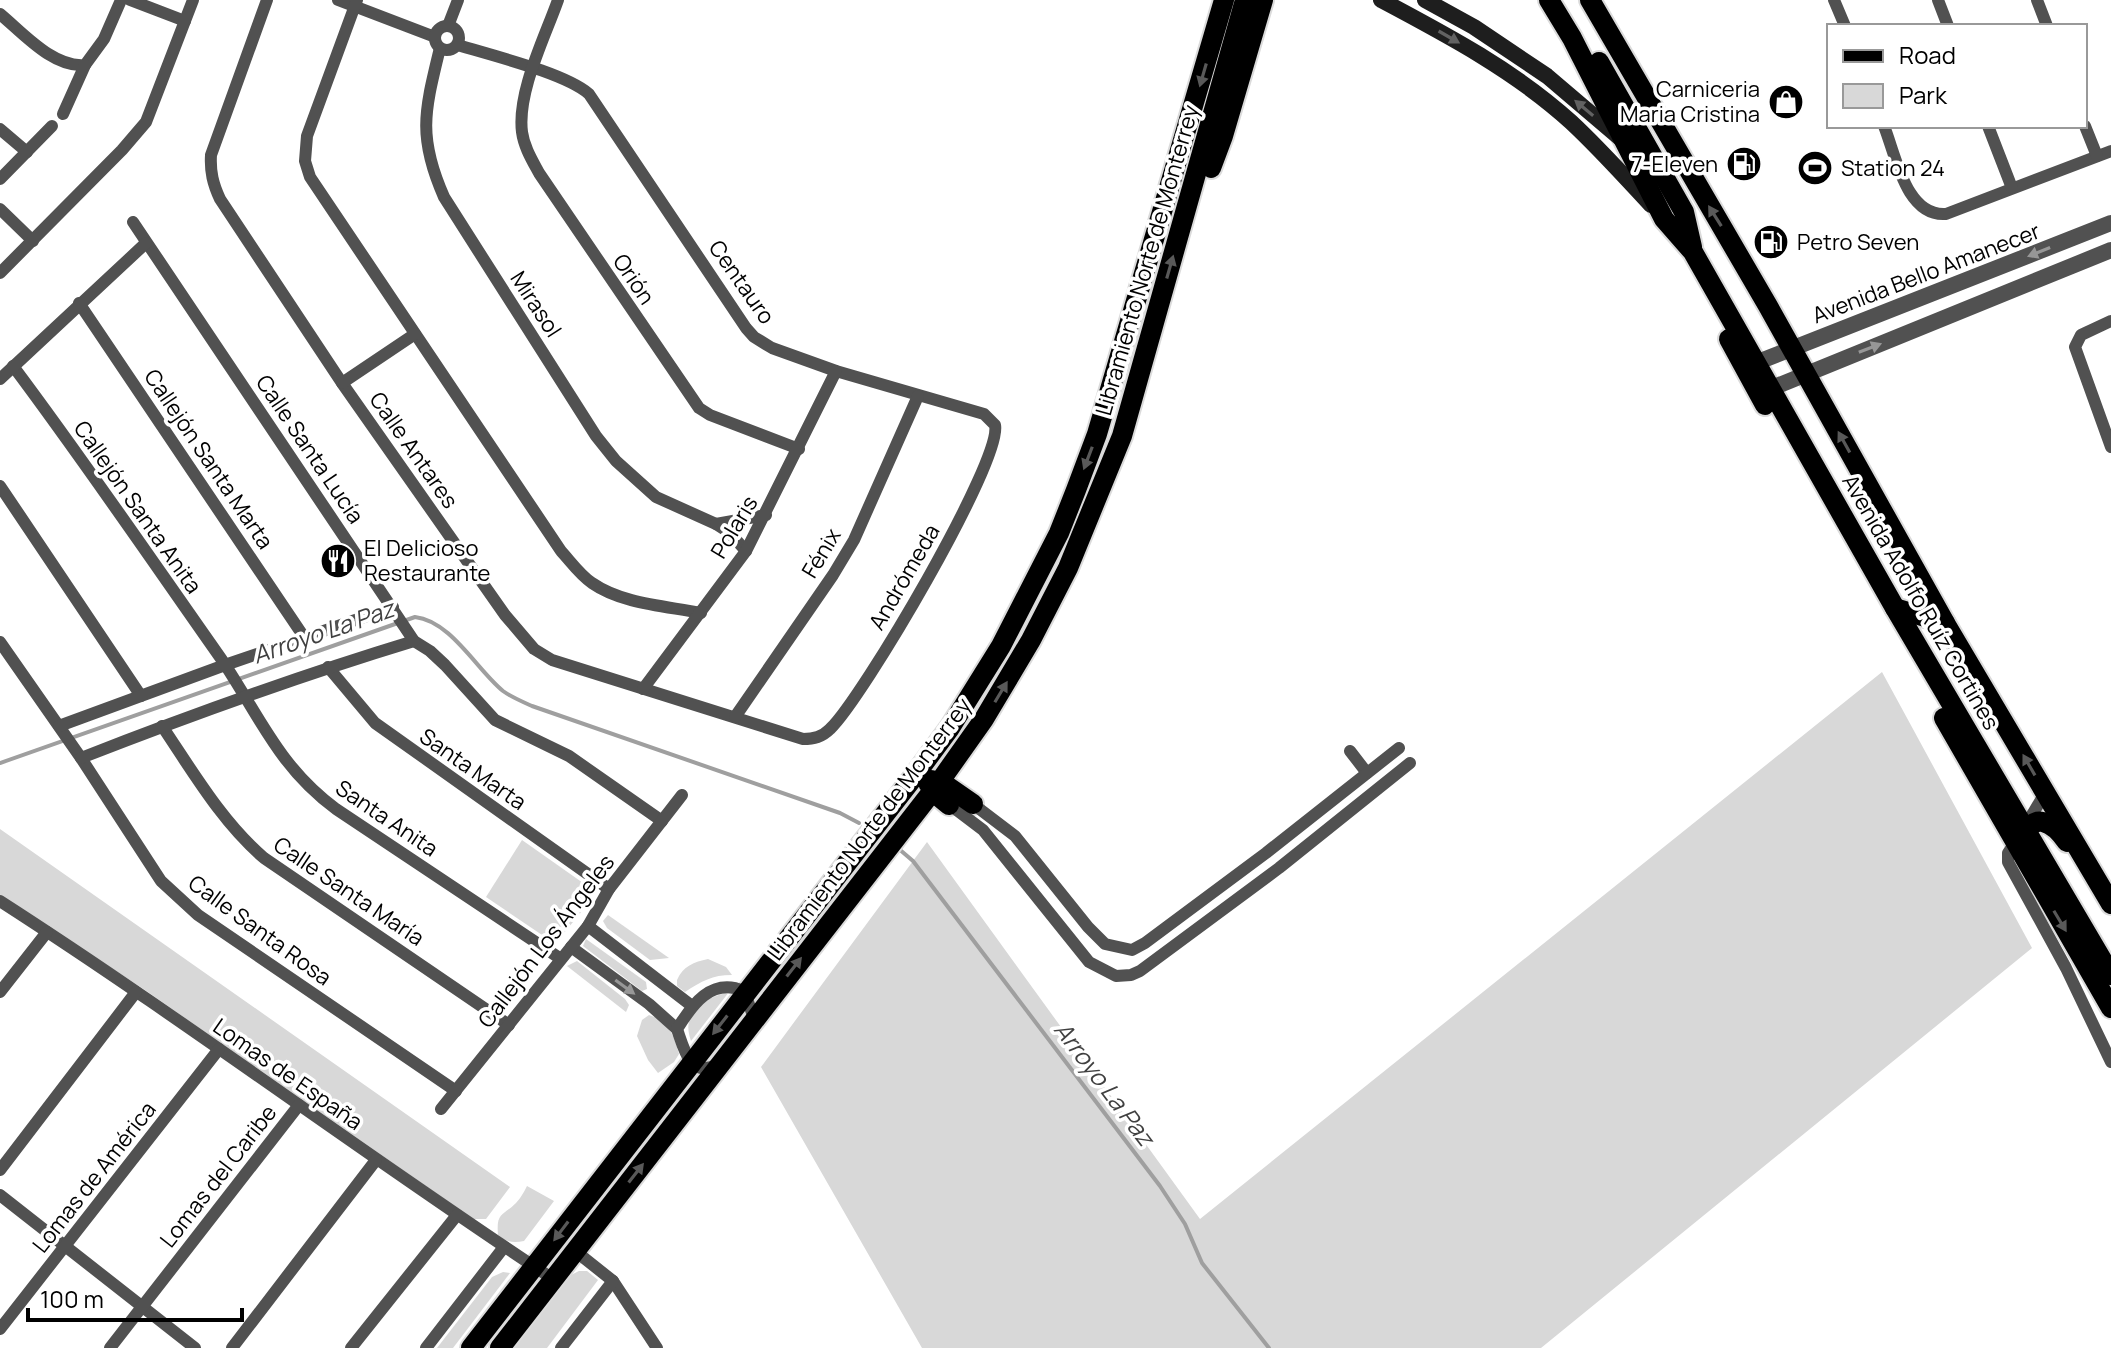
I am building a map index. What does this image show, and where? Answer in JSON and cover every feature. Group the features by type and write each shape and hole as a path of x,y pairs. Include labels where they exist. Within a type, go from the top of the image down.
{"main road":[{"path":"471,1348 878,825 968,700 1001,646 1059,533 1097,434 1224,0"},
{"name":"Libramiento Norte de Monterrey","path":"500,1348 914,815 984,719 1017,665 1068,568 1122,436 1245,0"},
{"path":"1179,237 1201,194 1223,136 1263,0"},
{"path":"1381,0 1452,37 1513,77 1569,120 1664,219 2021,834 2036,882 2111,1008"},
{"path":"1425,0 1474,27 1547,76 1665,177"},
{"name":"Avenida Adolfo Ruíz Cortines","path":"1549,0 1572,38 1664,219 1693,252"},
{"name":"Avenida Adolfo Ruíz Cortines","path":"1563,0 1684,212 1693,252 1755,376 1895,608 2021,834 2111,975"},
{"path":"1590,0 1793,349 1945,623 2111,906"},
{"path":"1614,90 1657,118"},
{"path":"1895,608 1945,623"},
{"path":"959,806 934,786 932,772 968,719 968,700"},
{"path":"959,806 962,751"},
{"path":"878,825 900,813 919,788 934,786"},
{"path":"914,815 931,805 959,806"},
{"path":"2021,834 2035,822 2057,828 2111,906"}],"street":[{"path":"63,114 85,65 104,39 121,0"},
{"path":"130,0 185,21"},
{"path":"3,264 33,241 146,122 192,0"},
{"name":"Calle Antares","path":"267,0 211,155 210,170 220,199 342,383 505,615 534,649 552,660 803,739 814,739"},
{"path":"338,0 356,3 453,49 458,45 459,33 448,26"},
{"path":"438,42 437,31 448,26 458,0"},
{"name":"Orión","path":"558,0 533,68 523,110 522,133 539,173 690,398 710,415 799,449"},
{"path":"1834,0 1844,24"},
{"path":"1938,0 1947,24"},
{"path":"2037,0 2046,24"},
{"path":"356,3 311,123 305,161 310,177 576,569 591,583 606,591 637,601 701,613"},
{"path":"0,14 54,57 75,66 85,65"},
{"name":"Mirasol","path":"438,42 426,107 425,138 432,169 444,197 596,436 616,461 656,497 716,524 730,533 746,551"},
{"name":"Centauro","path":"458,45 533,68 583,88 595,101 754,337 772,348 836,371 984,414 991,419"},
{"path":"0,179 52,126"},
{"path":"1885,128 1910,194 1921,208 1934,215 1946,214 2111,151"},
{"path":"1989,128 2012,188"},
{"path":"2086,128 2097,156"},
{"path":"0,129 27,152"},
{"path":"0,209 33,241"},
{"name":"Calle Santa Lucía","path":"133,222 413,639 452,672 495,720 569,756 662,821"},
{"name":"Avenida Bello Amanecer","path":"1755,376 1793,349 2111,223"},
{"path":"0,379 146,243"},
{"path":"1755,376 1805,373 2111,250"},
{"path":"1971,280 1979,305"},
{"path":"1931,296 1941,320"},
{"name":"Callejón Santa Marta","path":"79,303 304,637"},
{"path":"2111,321 2086,331 2077,340 2076,354 2111,447"},
{"path":"342,383 415,334"},
{"name":"Callejón Santa Anita","path":"13,366 227,668"},
{"name":"Polaris","path":"643,689 746,551 836,371"},
{"name":"Fénix","path":"735,717 854,540 918,396"},
{"name":"Andrómeda","path":"814,739 832,727 889,643 959,520 976,489 995,440 997,433 991,419"},
{"path":"0,486 141,696"},
{"path":"716,524 766,515"},
{"path":"62,730 141,696 227,668 304,637 394,609"},
{"path":"79,754 244,694 413,639"},
{"name":"Calle Santa Rosa","path":"0,642 79,754 154,870 176,897 456,1091"},
{"name":"Santa Marta","path":"328,667 375,723 609,889"},
{"name":"Santa Anita","path":"227,668 275,747 314,793 561,959"},
{"name":"Calle Santa María","path":"162,726 206,793 264,858 509,1025"},
{"path":"959,806 1015,836 1098,938 1116,948 1132,950 1266,853 1399,748"},
{"path":"1350,751 1367,773"},
{"path":"959,806 983,830 1089,962 1105,972 1123,977 1140,971 1222,911 1410,763"},
{"path":"2045,793 2008,853 2008,862 2066,968 2111,1062"},
{"name":"Callejón Los Ángeles","path":"441,1109 588,926 609,889 682,795"},
{"name":"Lomas de España","path":"0,901 553,1279"},
{"path":"588,926 692,1006"},
{"path":"0,992 47,932"},
{"path":"571,947 649,1004 677,1029 691,1063 708,1069 721,1062"},
{"path":"649,1004 663,985"},
{"path":"677,1029 692,1006 709,991 719,987 735,987 745,993 754,1018"},
{"path":"0,1170 136,992"},
{"name":"Lomas de América","path":"0,1329 219,1049"},
{"name":"Lomas del Caribe","path":"110,1348 299,1105"},
{"path":"232,1348 376,1160"},
{"path":"0,1195 195,1348"},
{"path":"351,1348 457,1215"},
{"path":"426,1348 504,1247"},
{"path":"574,1250 613,1281 651,1345"},
{"path":"561,1348 613,1281"}],"green space":[{"path":"1882,672 2032,948 1541,1348 922,1348 761,1067 927,842 1200,1219"},
{"path":"0,829 510,1187 486,1219 473,1219 145,990 0,895"},
{"path":"522,840 593,890 592,899 559,939 545,937 486,897"},
{"path":"608,915 669,958 650,960 607,928 603,921"},
{"path":"586,939 646,982 647,989 642,991 583,946"},
{"path":"708,959 726,967 732,975 707,979 685,992 677,986 679,975 686,968"},
{"path":"577,961 625,999 629,1005 626,1012 567,966"},
{"path":"729,992 691,1041 688,1031 692,1014 704,1002"},
{"path":"649,1015 666,1025 679,1054 674,1062 658,1073 637,1036 642,1020"},
{"path":"527,1186 554,1201 524,1241 507,1241 498,1235 499,1218"},
{"path":"587,1271 598,1280 547,1348 512,1348 569,1276"},
{"path":"503,1272 510,1273 453,1348 437,1348 492,1277"}],"waterway":[{"name":"Arroyo La Paz","path":"0,763 415,617 440,627 493,682 521,701 840,813 859,823"},
{"name":"Arroyo La Paz","path":"899,849 913,861 1160,1186 1185,1224 1202,1263 1269,1348"}],"place":[{"name":"Carniceria Maria Cristina","path":"1786,102"},
{"name":"7-Eleven","path":"1744,164"},
{"name":"Station 24","path":"1815,168"},
{"name":"Petro Seven","path":"1771,242"},
{"name":"El Delicioso Restaurante","path":"338,561"}]}
